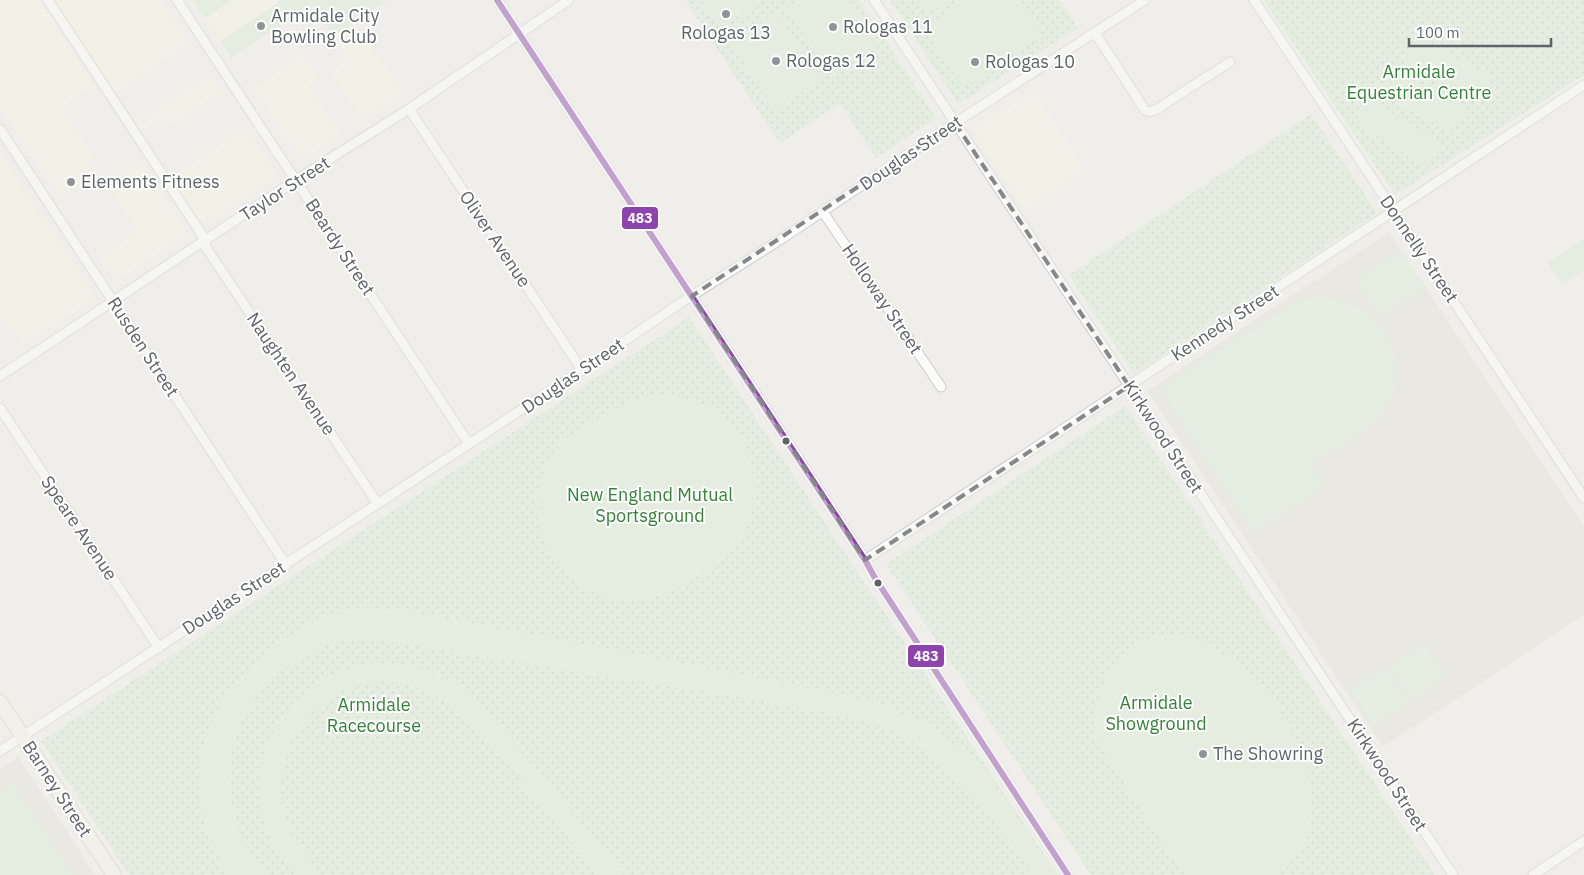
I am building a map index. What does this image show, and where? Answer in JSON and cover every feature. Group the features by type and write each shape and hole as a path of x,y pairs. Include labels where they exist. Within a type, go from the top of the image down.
{"main road":[{"name":"Barney Street","path":"0,702 114,875"}],"street":[{"name":"Naughten Avenue","path":"48,0 378,504"},
{"name":"Beardy Street","path":"177,0 469,444"},
{"path":"497,0 865,560 1068,875"},
{"name":"Taylor Street","path":"0,376 296,180 408,109 569,0"},
{"name":"Kirkwood Street","path":"874,0 1453,875"},
{"name":"Douglas Street","path":"0,751 1145,0"},
{"name":"Donnelly Street","path":"1254,0 1584,498"},
{"path":"1095,33 1145,110 1149,112 1157,109 1230,62"},
{"name":"Kennedy Street","path":"865,560 1395,212 1584,85"},
{"name":"Oliver Avenue","path":"408,109 582,370"},
{"name":"Rusden Street","path":"0,129 286,564"},
{"name":"Holloway Street","path":"823,212 941,387"},
{"name":"Speare Avenue","path":"0,408 159,648"},
{"path":"1533,875 1584,842"}],"highlighted area":[{"path":"955,123 1129,386 865,560 692,296"}],"shaded area":[{"path":"0,0 38,0 93,86 61,107 93,157 85,163 93,176 60,198 0,106"},
{"path":"54,0 159,0 189,43 115,92"},
{"path":"232,0 282,0 221,41 205,18"},
{"path":"354,22 402,93 363,119 331,71 349,59 334,36"},
{"path":"302,56 318,79 308,87 340,134 302,160 253,89"},
{"path":"210,76 221,92 171,126 164,117 141,132 136,125"},
{"path":"1033,91 1085,170 1025,210 973,130"},
{"path":"245,128 277,176 204,224 198,220 171,177"},
{"path":"0,154 95,299 21,345 0,313"},
{"path":"141,160 189,234 119,279 114,278 100,258 139,231 107,182"},
{"path":"1389,232 1584,526 1584,615 1383,747 1147,391"},
{"path":"18,757 95,875 0,875 0,769"}],"green space":[{"name":"Armidale City Bowling Club","path":"193,0 232,0 205,18"},
{"name":"Armidale City Bowling Club","path":"282,0 388,0 334,36 312,3 232,57 221,41"},
{"path":"685,0 859,0 936,118 876,158 840,104 780,143"},
{"name":"Rologas 13","path":"701,0 763,0 720,28"},
{"name":"Rologas 11","path":"800,0 848,0 878,45 832,75 787,8"},
{"path":"890,0 1060,0 1078,28 958,104"},
{"path":"917,0 949,0 927,15"},
{"name":"Rologas 10","path":"965,0 1020,0 1043,35 964,88 923,28"},
{"name":"Armidale Equestrian Centre","path":"1264,0 1584,0 1584,75 1395,195"},
{"name":"Rologas 12","path":"776,12 821,79 775,110 730,43"},
{"path":"1417,38 1493,77 1480,103 1404,63"},
{"path":"1391,68 1467,108 1454,133 1378,94"},
{"path":"1369,98 1442,144 1427,168 1354,123"},
{"path":"1311,114 1377,213 1134,374 1069,275"},
{"path":"1584,239 1584,270 1562,284 1548,263"},
{"path":"1400,251 1425,288 1380,318 1355,281"},
{"path":"1316,296 1338,299 1357,306 1373,318 1386,333 1394,351 1396,370 1393,391 1384,411 1378,419 1350,441 1311,465 1325,487 1254,533 1160,389 1297,300"},
{"name":"Armidale Racecourse","path":"689,317 1058,875 129,875 41,741"},
{"name":"New England Mutual Sportsground","path":"658,395 682,398 698,403 712,409 732,426 742,440 749,456 753,473 754,491 752,508 747,525 735,546 720,561 697,577 668,592 653,597 639,600 610,598 580,585 564,572 552,556 543,538 538,518 537,498 541,479 549,460 561,443 571,435 622,405 639,398"},
{"name":"Armidale Showground","path":"1125,406 1435,875 1091,875 886,564"},
{"path":"372,607 418,613 787,683 879,704 902,713 925,723 945,737 969,757 992,781 1055,875 1033,875 984,808 966,786 946,767 925,750 901,736 875,725 797,707 367,639 354,639 328,646 292,664 257,697 244,717 235,739 230,762 230,787 238,827 246,847 268,875 228,875 211,842 202,810 199,778 203,747 214,718 230,691 253,665 281,642 302,628 324,617 347,610"},
{"name":"The Showring","path":"1165,634 1193,639 1220,652 1233,661 1265,690 1289,725 1306,770 1311,815 1306,837 1297,855 1278,874 1187,875 1166,848 1100,746 1096,732 1095,717 1103,686 1110,672 1130,648 1143,640"},
{"path":"1424,642 1447,677 1412,701 1388,666"},
{"path":"372,663 420,668 448,679 473,697 625,875 598,875 488,742 456,711 440,699 423,690 393,683 365,684 339,693 316,709 298,730 286,756 282,784 285,814 295,839 322,875 296,875 281,858 271,842 261,808 260,779 266,750 277,724 294,702 316,683 342,670"},
{"path":"1385,667 1409,703 1374,726 1350,690"},
{"path":"13,783 74,875 0,875 0,792"}],"transit line":[{"name":"483","path":"497,0 865,560 1068,875"}],"place":[{"name":"Rologas 13","path":"726,14"},
{"name":"Armidale City Bowling Club","path":"261,26"},
{"name":"Rologas 11","path":"833,27"},
{"name":"Rologas 12","path":"776,61"},
{"name":"Rologas 10","path":"975,62"},
{"name":"Elements Fitness","path":"71,182"},
{"name":"The Showring","path":"1203,754"}]}
